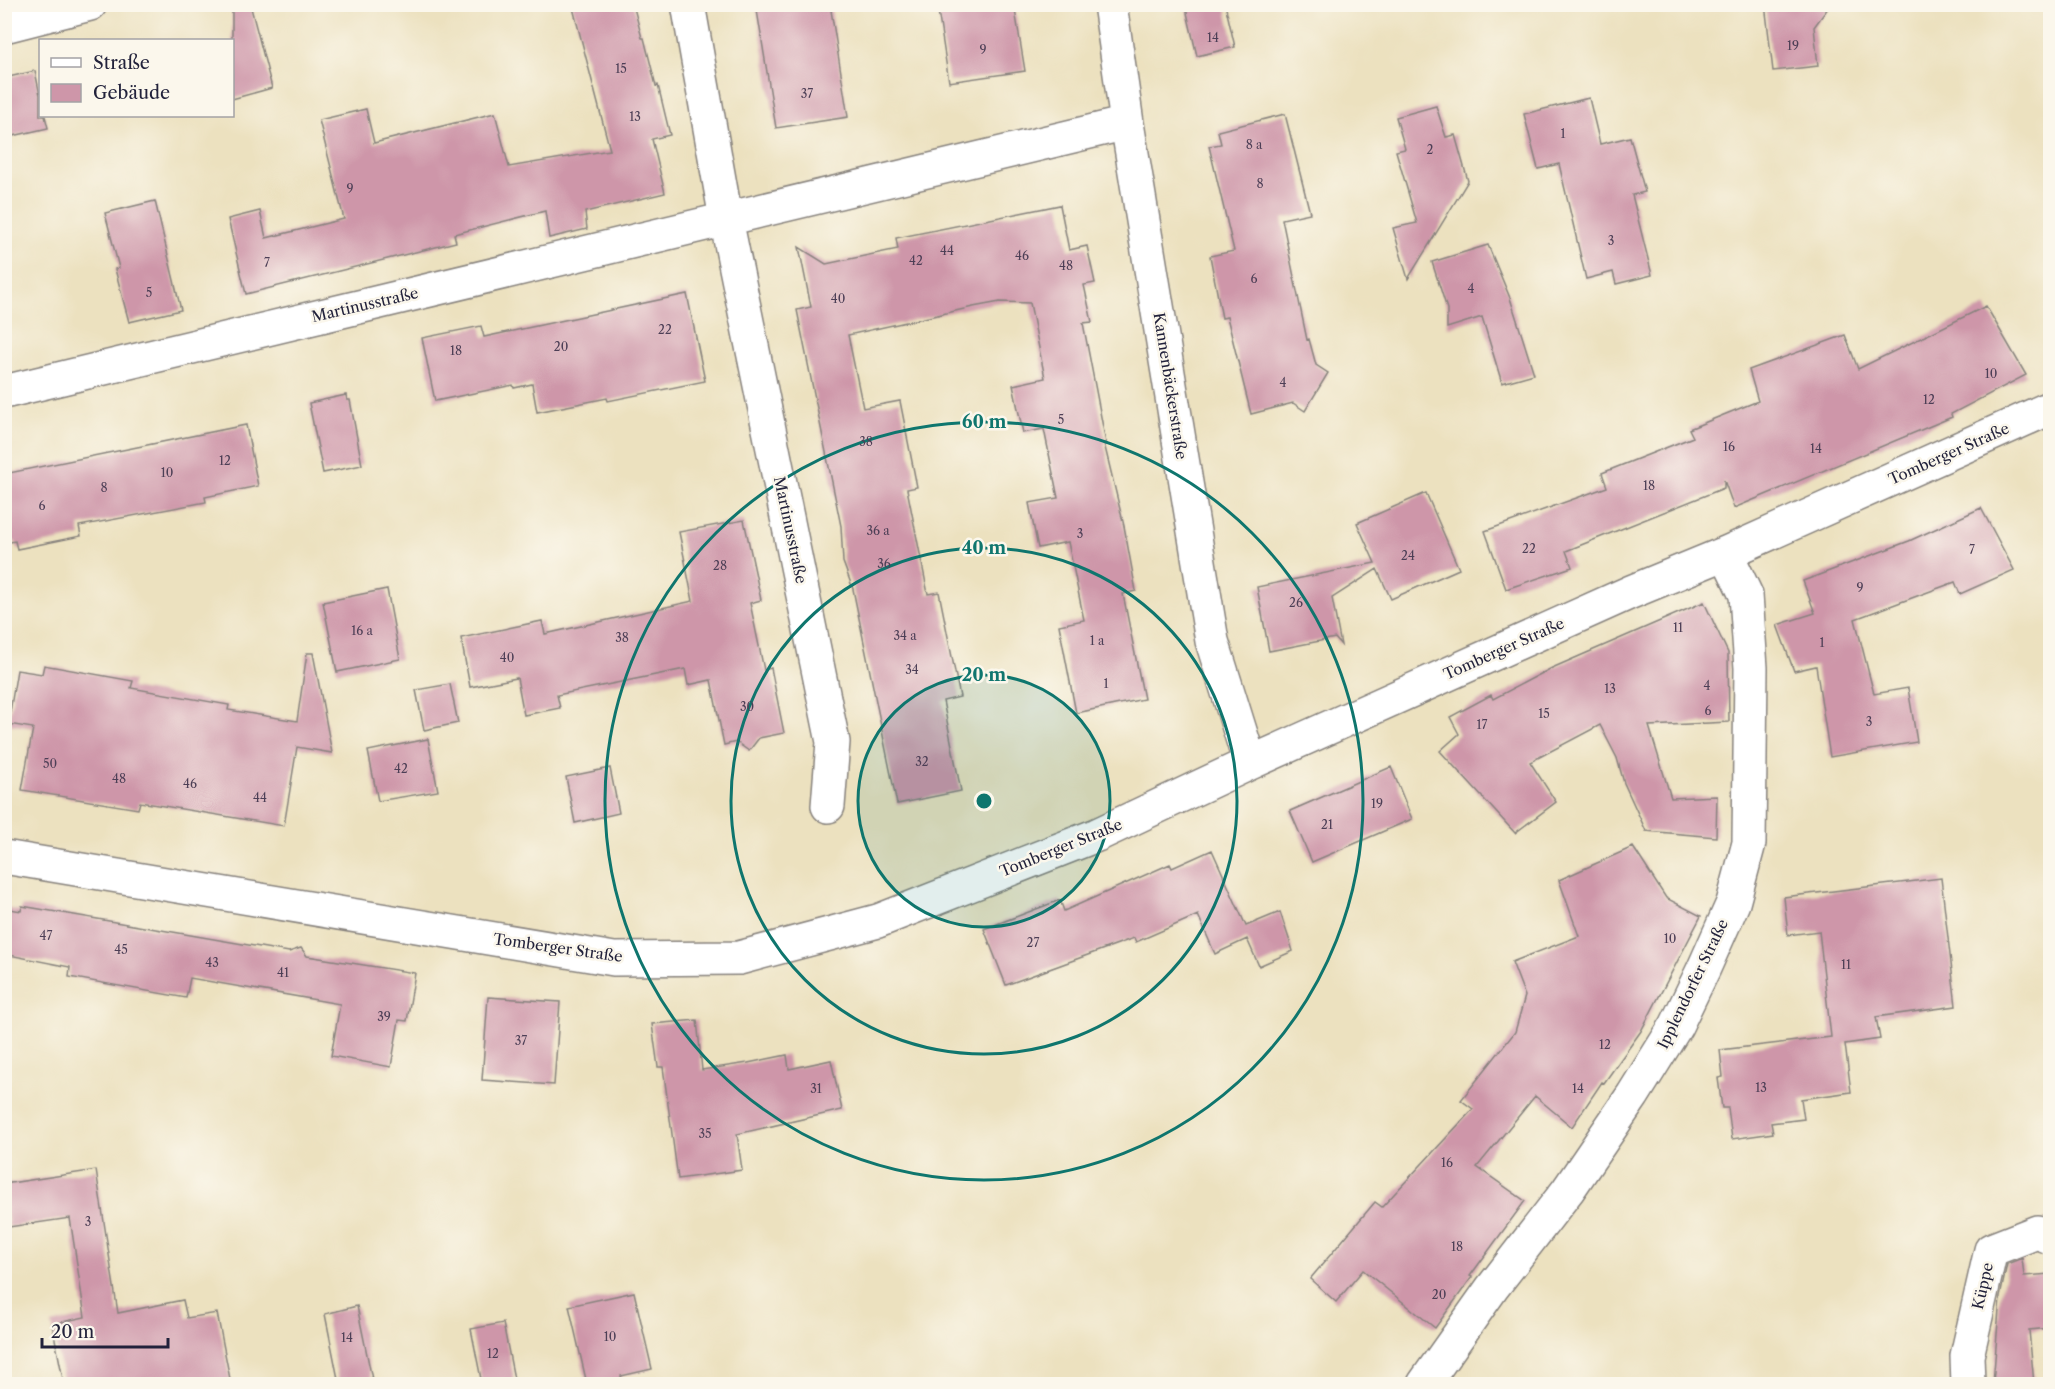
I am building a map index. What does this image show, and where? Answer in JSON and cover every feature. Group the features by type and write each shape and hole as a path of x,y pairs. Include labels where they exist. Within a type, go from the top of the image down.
{"street":[{"path":"4,26 90,4"},
{"name":"Martinusstraße","path":"688,4 726,219 833,742 828,806"},
{"name":"Kannenbäckerstraße","path":"1110,4 1127,123 1212,641 1250,763"},
{"name":"Martinusstraße","path":"4,392 1127,123"},
{"name":"Tomberger Straße","path":"4,857 614,959 739,958 878,921 1097,835 1250,763 1631,592 1726,553 2050,408"},
{"name":"Ipplendorfer Straße","path":"1424,1384 1492,1288 1568,1190 1633,1095 1676,1026 1732,903 1749,843 1751,668 1746,595 1726,553"},
{"name":"Küppe","path":"1968,1384 1967,1356 1991,1250 2037,1232 2050,1237"}],"building":[{"path":"232,4 250,4 272,88 234,98 234,39 232,39"},
{"path":"572,4 633,4 656,86 658,85 670,135 652,139 665,193 585,212 587,229 549,238 545,211 454,234 456,242 246,294 228,219 260,211 266,238 344,219 319,120 366,109 374,143 495,113 509,167 610,150"},
{"path":"756,4 830,4 848,117 776,128"},
{"path":"937,4 1014,4 1025,71 949,82"},
{"path":"1185,4 1225,4 1235,47 1197,56"},
{"path":"1765,4 1831,4 1814,27 1818,66 1773,71"},
{"path":"35,71 39,90 39,117 45,117 48,128 4,138 4,78"},
{"path":"1589,98 1600,144 1630,137 1645,192 1632,195 1652,275 1616,284 1613,272 1586,279 1559,164 1538,169 1524,114"},
{"path":"1436,106 1446,137 1455,135 1468,181 1408,279 1393,228 1417,223 1396,151 1405,149 1396,117"},
{"path":"1285,114 1310,213 1282,219 1307,340 1309,339 1316,365 1328,373 1305,411 1293,403 1251,414 1227,317 1222,318 1210,256 1234,251 1209,146 1221,144 1218,131"},
{"path":"155,201 181,310 129,322 115,269 119,268 105,213"},
{"path":"1060,205 1069,250 1087,246 1095,283 1084,285 1092,322 1083,323 1106,443 1104,443 1124,526 1136,591 1123,594 1144,699 1076,713 1059,625 1084,620 1068,542 1038,548 1029,503 1058,498 1044,429 1023,433 1013,385 1045,378 1030,303 1000,302 848,335 863,408 900,401 917,487 907,489 928,594 939,592 960,697 943,701 961,791 897,804 853,589 843,562 841,526 797,310 811,307 799,247 826,264 898,249 896,238"},
{"path":"1488,245 1510,298 1534,374 1502,383 1482,317 1447,328 1447,309 1432,262"},
{"path":"687,294 705,381 608,401 607,398 537,412 532,384 514,388 513,385 435,401 422,338 481,326 484,337"},
{"path":"1986,306 2026,375 1951,414 1952,417 1734,508 1724,480 1724,488 1566,551 1572,567 1506,589 1485,531 1607,487 1602,473 1693,437 1689,429 1758,401 1749,370 1845,335 1858,369"},
{"path":"346,395 347,400 350,400 362,465 323,473 309,403"},
{"path":"246,425 258,486 205,497 206,502 79,526 81,536 17,549 15,541 4,543 4,474"},
{"path":"1426,493 1459,569 1391,599 1377,569 1332,598 1341,645 1335,638 1269,651 1257,587 1375,563 1357,523"},
{"path":"1981,508 2014,570 1960,594 1955,582 1855,619 1874,694 1908,688 1917,742 1830,757 1816,666 1794,671 1777,625 1815,613 1803,581 1909,541"},
{"path":"744,520 761,600 750,603 764,670 771,668 784,733 759,738 749,751 736,742 724,745 711,680 688,685 685,669 557,695 560,708 524,715 517,678 470,687 461,638 542,621 545,634 693,601 679,532"},
{"path":"387,589 400,659 337,672 323,602"},
{"path":"1704,602 1728,653 1729,722 1649,726 1671,798 1717,796 1716,837 1646,831 1624,783 1617,758 1600,725 1530,762 1556,802 1515,833 1440,751 1459,734 1450,717 1491,695 1493,699 1552,668"},
{"path":"307,653 313,653 332,753 297,747 284,826 140,802 138,809 22,790 33,728 8,724 17,670 42,674 44,665 133,681 131,688 229,705 228,710 297,721"},
{"path":"450,684 458,723 424,730 416,690"},
{"path":"428,739 438,791 378,801 368,751"},
{"path":"1391,767 1412,819 1312,862 1290,811"},
{"path":"610,768 619,813 575,823 566,777"},
{"path":"1633,847 1666,898 1701,916 1641,1031 1604,1083 1602,1082 1572,1127 1535,1096 1477,1167 1525,1201 1435,1328 1363,1270 1336,1302 1310,1279 1375,1202 1382,1207 1473,1109 1461,1100 1515,1032 1525,996 1512,962 1579,936 1559,880"},
{"path":"1212,850 1246,926 1280,912 1293,951 1259,966 1247,939 1215,954 1198,915 1136,942 1134,938 1006,985 984,929 1060,900 1064,911 1170,864 1172,868"},
{"path":"1941,878 1956,1006 1876,1017 1880,1039 1845,1044 1851,1092 1801,1099 1804,1119 1771,1123 1773,1133 1732,1139 1728,1108 1722,1108 1718,1078 1723,1077 1720,1050 1831,1037 1819,931 1788,935 1784,897"},
{"path":"22,906 289,952 301,948 307,956 415,973 407,1021 399,1020 391,1067 331,1056 340,1004 190,978 186,998 69,977 70,967 4,954 4,908 21,911"},
{"path":"488,997 560,1002 554,1085 482,1080"},
{"path":"697,1020 702,1070 787,1055 789,1069 831,1060 842,1110 737,1134 742,1170 678,1179 663,1067 658,1067 652,1024"},
{"path":"96,1170 118,1313 183,1300 187,1318 217,1313 231,1384 64,1384 52,1324 85,1317 70,1218 9,1227 4,1184"},
{"path":"2022,1258 2024,1276 2050,1274 2050,1328 2029,1330 2034,1384 1993,1384 2000,1297 2007,1264"},
{"path":"634,1292 652,1369 621,1376 623,1384 587,1384 569,1306"},
{"path":"357,1306 373,1384 339,1384 325,1314"},
{"path":"503,1323 515,1384 482,1384 471,1329"}]}
